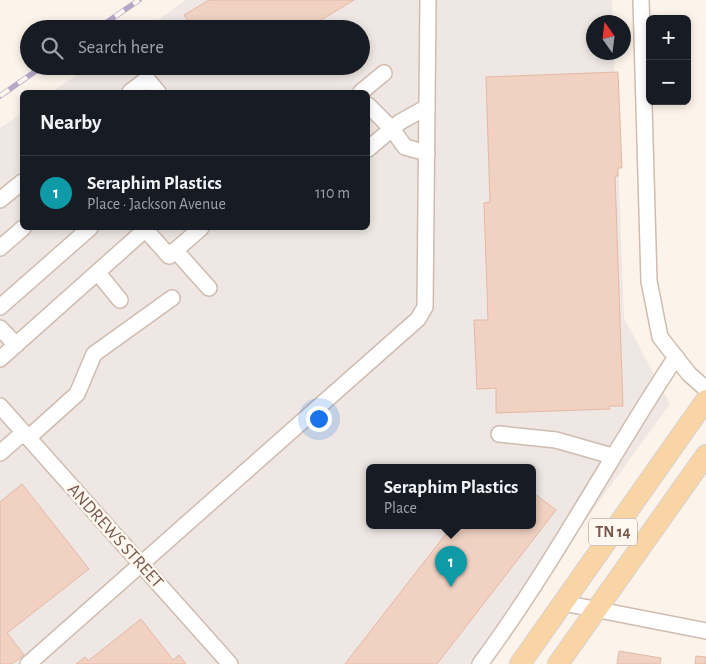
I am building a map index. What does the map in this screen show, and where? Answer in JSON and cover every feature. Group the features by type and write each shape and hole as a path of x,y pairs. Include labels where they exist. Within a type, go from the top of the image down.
{"main road":[{"name":"TN 14","path":"520,664 706,400"},
{"name":"TN 14","path":"558,664 706,455"}],"street":[{"path":"28,664 418,319 425,307 426,293 428,0"},
{"path":"641,0 649,280 660,337 689,374 706,389"},
{"path":"363,90 384,73"},
{"path":"132,90 146,79 156,90"},
{"path":"370,107 392,129 405,147 427,153"},
{"path":"370,147 392,129 427,107"},
{"path":"0,200 20,184"},
{"path":"1,246 21,230"},
{"path":"0,308 88,230"},
{"path":"0,359 144,230"},
{"path":"148,230 168,256 199,230"},
{"path":"175,250 209,288"},
{"path":"98,273 120,300"},
{"path":"0,453 26,436 77,394 94,354 172,298"},
{"path":"0,328 16,345"},
{"path":"480,664 568,530 612,456 676,357"},
{"name":"ANDREWS STREET","path":"0,406 230,664"},
{"path":"499,434 556,440 612,456"},
{"path":"563,603 706,631"}],"shaded area":[{"path":"186,0 612,0 613,15 586,15 586,60 614,60 624,318 670,404 481,664 0,664 0,128 20,114 20,230 370,230 370,90 55,90 77,75 370,75 370,20 158,20"}],"building":[{"path":"209,0 354,0 321,20 187,20 184,15"},
{"path":"618,72 622,168 618,168 618,176 615,176 623,406 609,406 610,409 496,413 496,388 477,389 474,320 488,320 484,203 490,202 486,77"},
{"path":"22,484 89,569 7,633 24,655 12,664 0,664 0,502"},
{"path":"536,495 556,510 437,664 345,664 450,529 536,529"},
{"path":"141,619 173,660 179,655 186,664 76,664 85,657 88,661"},
{"path":"619,651 661,658 660,664 617,664"},
{"path":"696,656 706,657 706,664 695,664"}],"railway":[{"path":"110,20 139,0"},
{"path":"0,96 30,75"}],"place":[{"name":"Seraphim Plastics","path":"451,587"}]}
